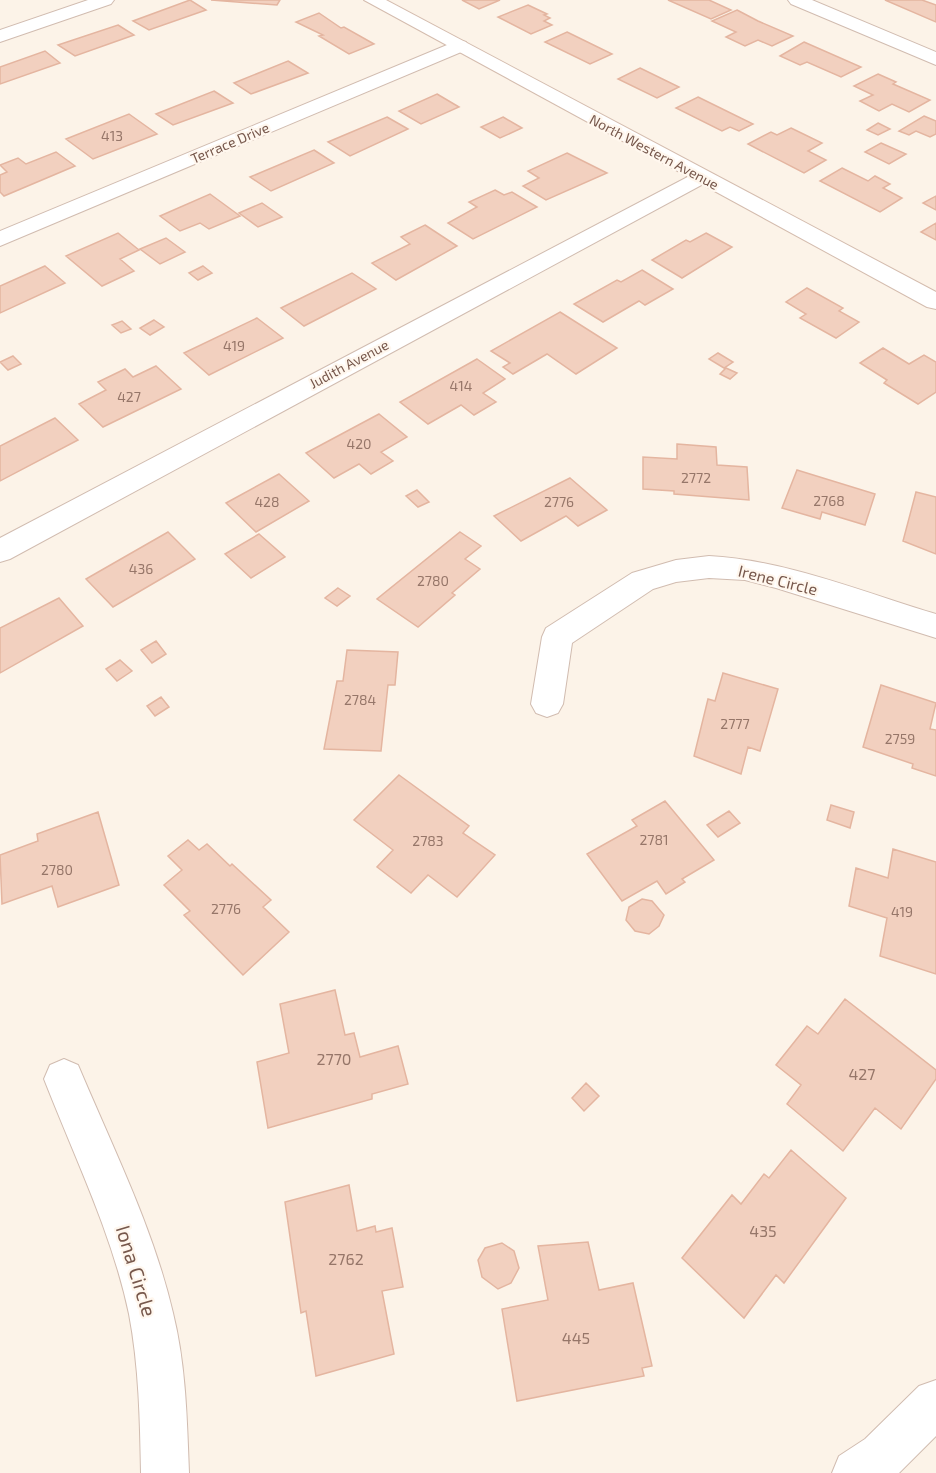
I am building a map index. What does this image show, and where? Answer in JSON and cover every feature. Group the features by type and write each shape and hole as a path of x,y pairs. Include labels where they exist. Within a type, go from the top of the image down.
{"street":[{"path":"0,36 105,0"},
{"name":"North Western Avenue","path":"373,0 699,177 936,302"},
{"path":"797,0 936,59"},
{"name":"Terrace Drive","path":"0,239 459,46"},
{"name":"Judith Avenue","path":"0,551 699,177"},
{"name":"Irene Circle","path":"547,704 557,637 644,581 676,571 709,567 745,569 936,626"},
{"name":"Iona Circle","path":"64,1079 127,1236 151,1314 164,1406 165,1473"},
{"path":"856,1473 882,1456 936,1403"}],"building":[{"path":"190,0 206,10 149,30 133,21"},
{"path":"211,0 280,0 277,5"},
{"path":"462,0 500,0 479,9"},
{"path":"668,0 709,0 731,10 711,19"},
{"path":"885,0 922,0 936,5 936,22"},
{"path":"528,5 547,14 544,15 550,18 544,21 552,25 531,34 498,17"},
{"path":"737,10 793,36 772,46 758,40 745,46 726,37 736,32 712,21"},
{"path":"319,13 341,28 344,27 374,44 349,54 319,36 323,35 296,22"},
{"path":"118,25 134,35 75,56 58,45"},
{"path":"567,32 612,54 590,64 545,42"},
{"path":"804,42 861,67 841,77 807,62 800,65 780,56"},
{"path":"45,51 60,63 0,84 0,67"},
{"path":"288,61 308,73 251,94 234,83"},
{"path":"640,68 679,87 657,98 618,79"},
{"path":"878,74 896,82 893,84 930,100 909,112 892,104 879,111 860,101 873,95 854,86"},
{"path":"214,91 233,103 173,125 156,114"},
{"path":"437,94 459,107 421,124 399,111"},
{"path":"698,97 753,124 739,131 730,127 722,131 676,108"},
{"path":"129,114 157,134 93,159 66,139"},
{"path":"924,116 936,121 936,134 930,137 916,131 909,135 899,131"},
{"path":"387,117 408,129 350,156 328,142"},
{"path":"503,117 522,128 500,138 481,127"},
{"path":"878,123 890,129 878,135 867,130"},
{"path":"791,128 822,143 808,151 826,160 804,173 748,144 771,132 777,135"},
{"path":"881,143 906,154 889,164 865,152"},
{"path":"314,150 334,163 271,191 250,177"},
{"path":"56,152 75,166 4,196 0,192 0,175 7,172 0,165 18,158 26,164"},
{"path":"567,153 607,173 546,200 523,186 539,178 528,171"},
{"path":"842,168 868,181 875,176 890,184 883,188 902,198 880,212 820,181"},
{"path":"495,190 504,195 512,192 537,207 473,239 448,223 477,207 469,202"},
{"path":"210,194 240,216 209,229 200,223 180,231 160,216"},
{"path":"936,196 936,210 923,203"},
{"path":"262,203 282,217 258,227 239,213"},
{"path":"936,223 936,240 921,232"},
{"path":"425,225 457,246 396,280 372,263 410,244 401,237"},
{"path":"118,233 139,250 120,259 134,271 102,286 66,256"},
{"path":"706,233 732,247 682,278 652,260 686,240 690,242"},
{"path":"166,238 185,252 160,264 140,249"},
{"path":"45,266 65,283 0,313 0,286"},
{"path":"203,266 212,273 198,280 189,273"},
{"path":"642,270 673,289 645,305 639,301 603,322 574,304 617,280 621,282"},
{"path":"352,273 376,289 304,326 281,308"},
{"path":"807,288 843,308 839,311 859,322 836,338 800,318 806,314 786,302"},
{"path":"560,312 617,348 576,374 547,354 513,374 503,367 510,363 491,351"},
{"path":"257,318 283,338 209,375 184,353"},
{"path":"154,320 164,327 150,335 140,328"},
{"path":"122,321 131,329 121,333 112,325"},
{"path":"883,348 909,364 924,355 936,362 936,392 918,404 884,383 887,380 860,363"},
{"path":"718,353 733,362 724,368 709,359"},
{"path":"13,356 21,364 8,370 0,362"},
{"path":"477,359 505,379 483,393 496,402 474,415 461,405 428,424 400,402"},
{"path":"156,366 181,389 103,427 79,404 106,390 98,382 125,369 133,377"},
{"path":"726,368 737,373 730,379 720,374"},
{"path":"379,414 407,437 381,452 393,461 371,474 359,464 334,478 306,453"},
{"path":"55,418 78,440 0,481 0,446"},
{"path":"677,444 716,447 717,465 747,467 749,500 643,489 643,457 677,459"},
{"path":"797,470 875,494 865,525 822,512 820,519 782,508"},
{"path":"279,474 309,501 256,532 226,503"},
{"path":"570,478 607,510 578,526 566,516 521,541 494,516"},
{"path":"417,490 429,502 418,507 406,496"},
{"path":"916,492 936,497 936,554 903,541"},
{"path":"168,532 195,559 113,607 86,579"},
{"path":"460,532 481,546 465,559 480,569 452,593 455,595 418,627 377,599"},
{"path":"259,534 285,557 251,578 225,554"},
{"path":"338,588 350,596 337,606 325,598"},
{"path":"59,598 83,626 0,673 0,628"},
{"path":"156,641 166,654 152,663 141,650"},
{"path":"347,650 398,652 395,685 388,685 381,751 324,749 337,681 343,681"},
{"path":"120,660 132,671 117,681 106,669"},
{"path":"723,673 778,689 760,751 748,747 741,774 694,756 708,699 715,701"},
{"path":"881,685 936,703 930,729 936,730 936,776 912,768 913,764 863,747"},
{"path":"161,697 169,707 155,716 147,706"},
{"path":"399,775 469,826 463,833 495,855 457,897 428,875 411,893 377,867 393,850 354,820"},
{"path":"665,801 714,860 682,879 685,882 666,894 657,881 622,901 587,854 637,826 632,820"},
{"path":"831,805 854,812 850,828 827,820"},
{"path":"729,811 740,823 718,837 707,825"},
{"path":"98,812 119,885 58,907 52,886 2,904 0,855 38,841 37,834"},
{"path":"188,840 199,850 207,844 230,866 232,864 271,900 263,907 289,932 243,975 184,915 190,911 164,885 182,870 168,856"},
{"path":"893,849 936,862 936,974 880,956 887,918 849,906 856,868 888,878"},
{"path":"642,899 652,901 664,915 659,926 649,934 635,931 626,920 629,907"},
{"path":"335,990 345,1035 354,1033 360,1057 398,1046 408,1084 372,1094 372,1099 268,1128 257,1062 289,1053 280,1004"},
{"path":"845,999 936,1070 936,1079 901,1129 875,1108 843,1151 787,1104 801,1085 776,1065 807,1026 818,1034"},
{"path":"586,1083 599,1096 584,1111 572,1098"},
{"path":"791,1150 846,1198 784,1283 776,1275 744,1318 682,1258 732,1195 741,1204 764,1174 769,1178"},
{"path":"349,1185 357,1231 375,1226 376,1232 392,1228 403,1287 382,1291 394,1354 316,1376 306,1311 301,1313 285,1202"},
{"path":"588,1242 599,1290 633,1283 652,1366 642,1368 644,1376 517,1401 502,1309 548,1300 538,1246"},
{"path":"502,1243 514,1251 519,1268 511,1283 498,1289 482,1277 478,1260 485,1248"}]}
